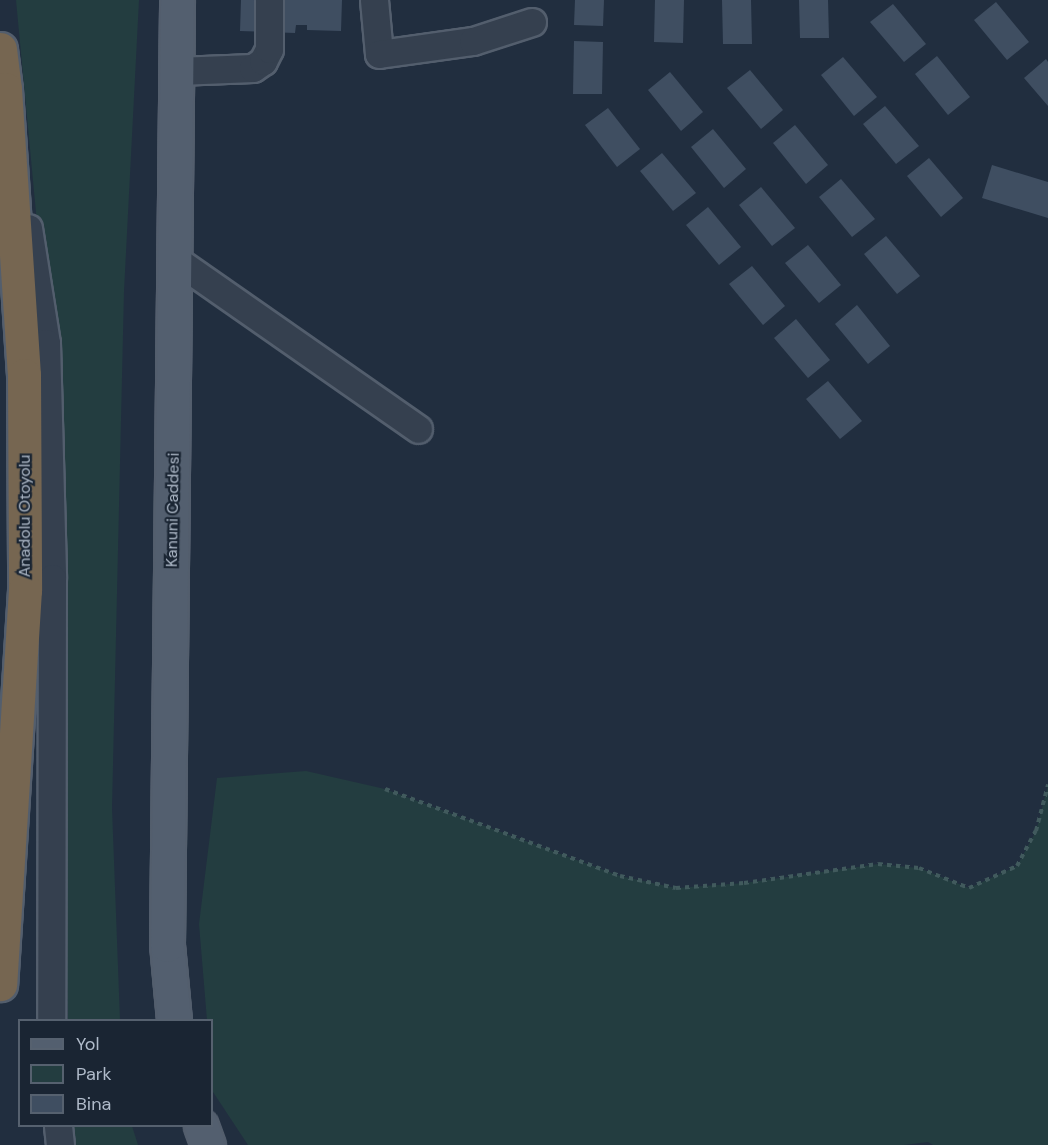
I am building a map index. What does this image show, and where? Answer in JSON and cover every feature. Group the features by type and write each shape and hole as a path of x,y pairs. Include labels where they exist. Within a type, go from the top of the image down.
{"highway":[{"name":"Anadolu Otoyolu","path":"0,49 5,89 24,375 25,590 0,984"}],"main road":[{"name":"Kanuni Caddesi","path":"174,1019 167,945 177,0"},
{"path":"202,1127 208,1145"}],"lane":[{"path":"177,71 254,68 263,61 269,49 269,0"},
{"path":"374,0 379,54 473,41 532,22"},
{"path":"5,89 46,343 52,578 51,1019"},
{"path":"176,260 418,429"},
{"path":"58,1127 60,1145"}],"path":[{"path":"385,789 620,876 676,888 744,883 878,864 919,868 969,888 1017,866 1036,831 1048,785"}],"green space":[{"path":"16,0 139,0 124,291 112,808 120,1019 68,1019 61,713 45,308"},
{"path":"306,771 385,789 620,876 676,888 744,883 878,864 919,868 969,888 1017,866 1036,831 1048,785 1048,1145 933,1145 928,1142 904,1145 248,1145 213,1092 213,1019 207,1019 199,924 217,778"},
{"path":"74,1127 132,1127 138,1145 76,1145"}],"building":[{"path":"241,0 342,0 341,31 307,30 307,25 296,25 295,33 240,31"},
{"path":"575,0 604,0 603,26 574,25"},
{"path":"655,0 684,0 683,43 654,42"},
{"path":"722,0 751,0 752,44 723,44"},
{"path":"799,0 828,0 829,38 800,38"},
{"path":"996,2 1029,42 1007,60 974,20"},
{"path":"893,4 926,44 904,62 870,22"},
{"path":"574,41 603,42 602,94 573,94"},
{"path":"937,56 970,97 948,115 915,74"},
{"path":"843,57 877,97 854,116 821,75"},
{"path":"1046,59 1048,62 1048,106 1024,78"},
{"path":"750,70 783,110 761,129 727,88"},
{"path":"670,72 703,112 681,131 648,90"},
{"path":"885,106 919,146 896,164 863,124"},
{"path":"608,108 640,149 617,167 585,125"},
{"path":"795,125 828,165 806,184 773,143"},
{"path":"713,129 746,169 724,188 691,147"},
{"path":"662,153 696,193 673,211 640,171"},
{"path":"929,158 963,198 941,217 907,176"},
{"path":"992,165 1048,182 1048,218 982,198"},
{"path":"841,179 875,219 852,237 819,197"},
{"path":"761,187 795,228 772,246 739,205"},
{"path":"708,207 741,247 719,265 686,225"},
{"path":"886,236 920,276 897,294 864,254"},
{"path":"808,245 841,285 819,303 785,263"},
{"path":"752,266 785,306 763,325 729,284"},
{"path":"857,305 890,346 868,364 835,324"},
{"path":"796,319 830,360 808,378 774,338"},
{"path":"828,381 862,421 840,439 806,399"}]}
